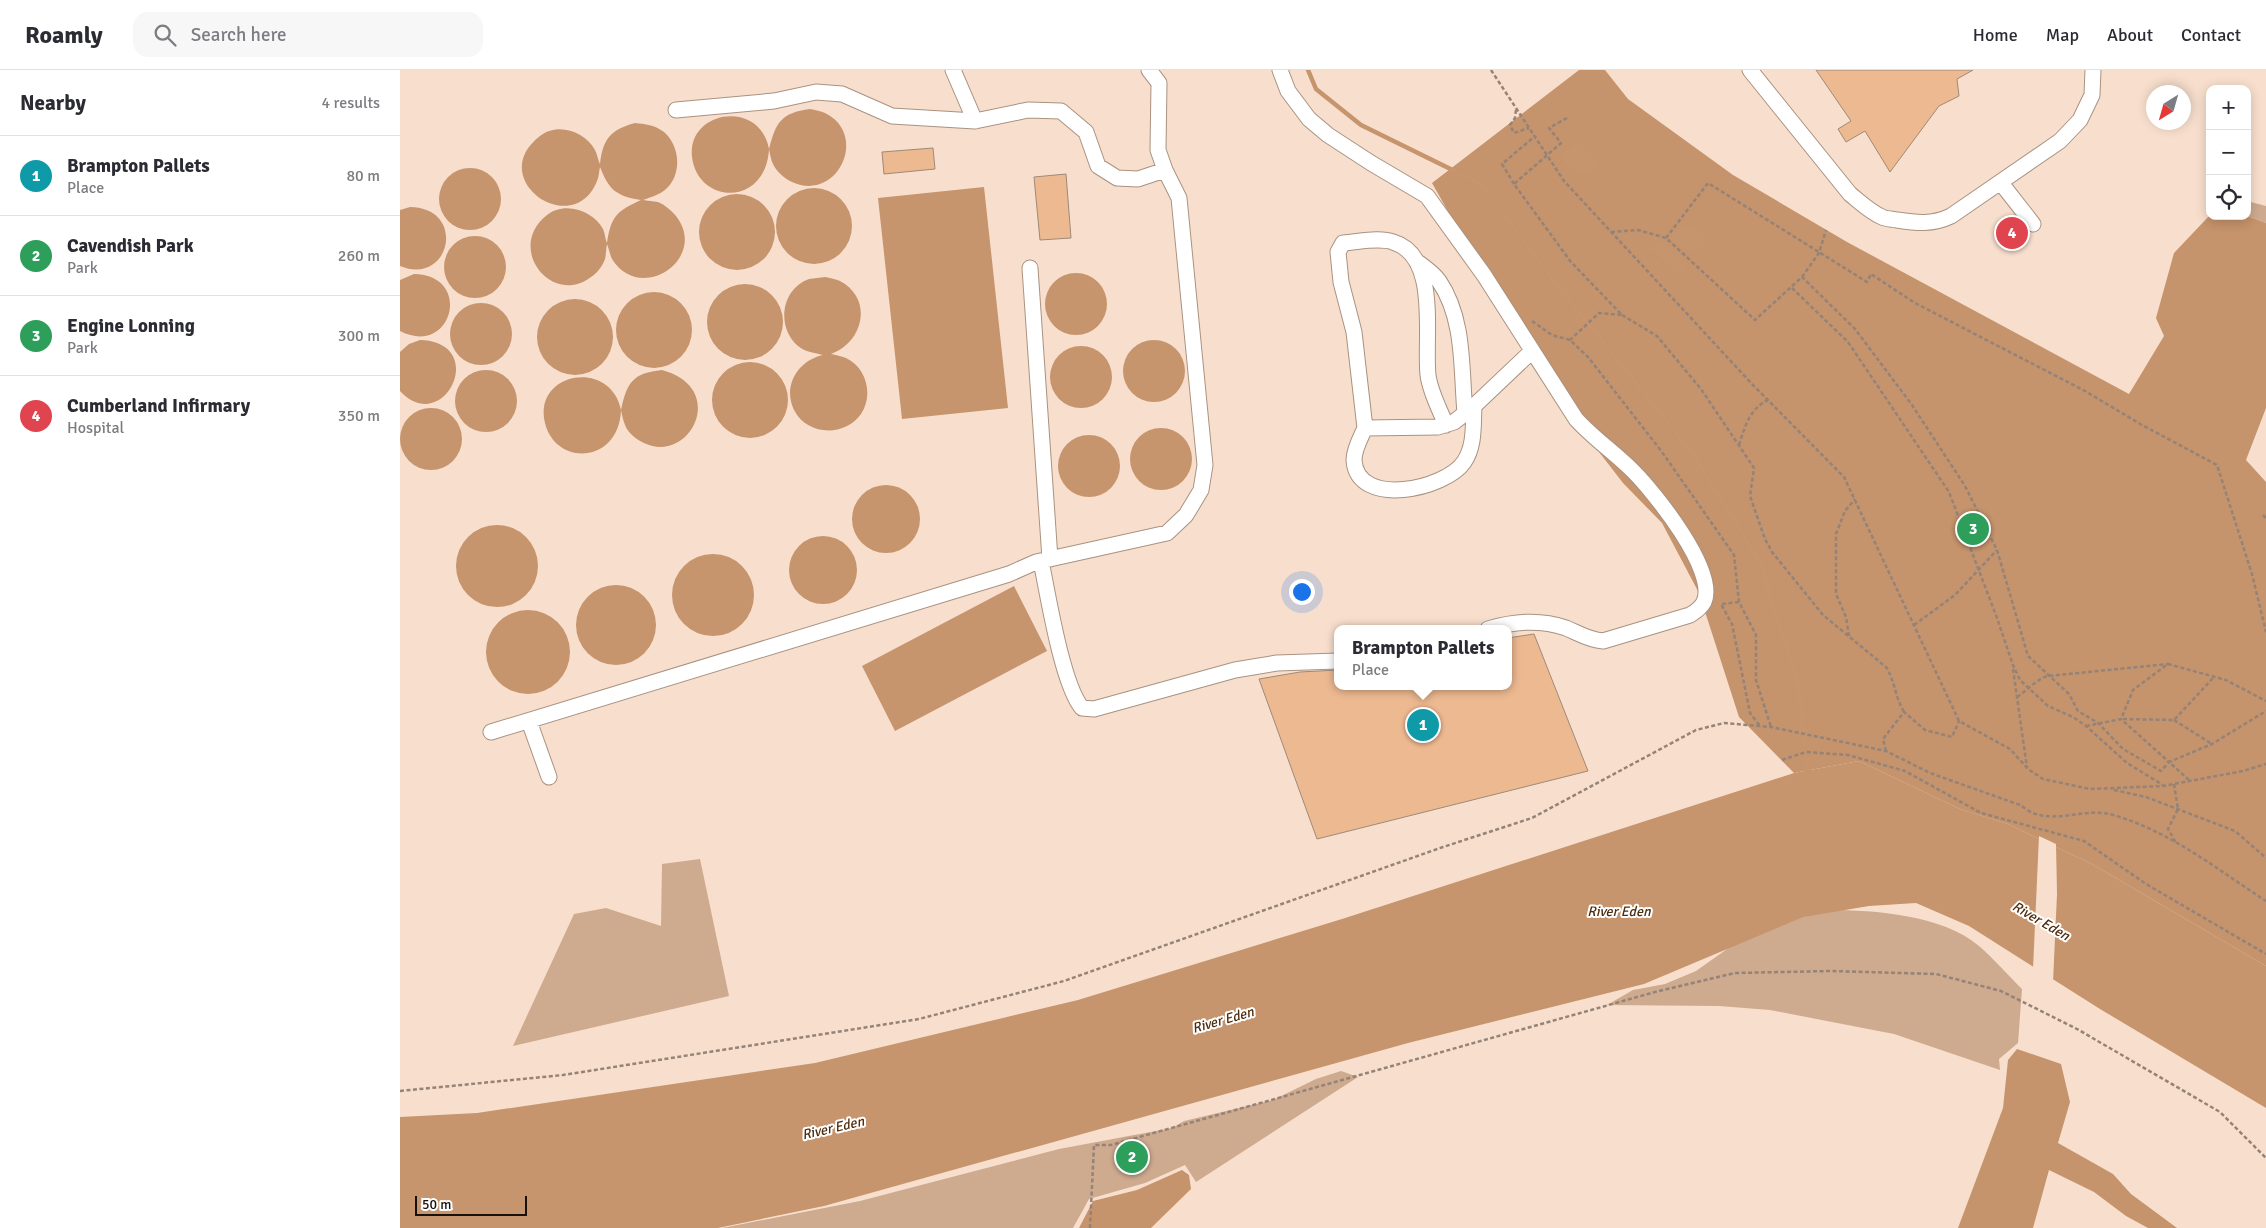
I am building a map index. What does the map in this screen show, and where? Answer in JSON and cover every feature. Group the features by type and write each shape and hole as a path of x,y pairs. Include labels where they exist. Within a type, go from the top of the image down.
{"street":[{"path":"952,70 974,121"},
{"path":"491,732 1009,574 1045,560 1167,533 1186,515 1201,490 1205,465 1179,198 1165,170 1158,150 1158,82 1149,70"},
{"path":"1280,70 1288,91 1309,119 1328,135 1371,164 1427,196 1484,275 1576,418 1589,433 1633,470 1670,514 1689,544 1699,566 1705,586 1705,601 1699,609 1690,615 1603,641 1594,640 1567,628 1541,621 1512,625"},
{"path":"1750,70 1850,194 1869,210 1883,217 1913,224 1939,222 1951,216 2060,141 2080,120 2092,95 2093,70"},
{"path":"676,110 774,101 816,92 842,94 892,116 974,121 1028,110 1061,111 1086,132 1098,166 1117,178 1138,179 1165,170"},
{"path":"2001,182 2033,224"},
{"path":"1393,241 1402,246 1438,280 1455,317 1470,410 1472,441 1470,451 1464,463 1452,474 1421,486 1392,491 1374,488 1364,482 1358,473 1354,460 1356,448 1366,428 1363,420 1354,332 1341,282 1339,249 1344,243 1393,241"},
{"path":"1414,258 1422,272 1428,298 1428,377 1446,425"},
{"path":"1030,268 1045,560 1068,679 1076,700 1082,708 1094,709 1235,670 1277,663 1334,661"},
{"path":"1366,428 1438,427 1446,425 1470,410 1532,351"},
{"path":"529,721 549,777"}],"path":[{"path":"1491,70 1564,181 1768,400 1844,477 1959,721 2010,749 2028,770 2043,779 2090,789 2163,786 2243,771 2266,764"},
{"path":"1517,109 1515,118 1510,125 1514,133 1529,128"},
{"path":"1514,184 1561,143 1548,128 1567,118"},
{"path":"1535,136 1502,164 1514,184 1571,262 1622,315 1657,336 1700,389 1754,468 1750,496 1764,540 1823,615 1886,667 1893,677 1898,702 1904,712 1925,730 1952,737 1959,721"},
{"path":"1666,238 1708,183 1867,282 1871,274 1915,303 2085,391 2142,425 2217,465 2252,574 2266,632"},
{"path":"1611,232 1645,232 1666,238 1756,320 1802,277 1819,253 1826,230"},
{"path":"1802,277 1855,329 1912,405 1965,486 1997,550 2028,656 2069,694 2078,711 2098,723 2123,749 2161,771 2170,762 2212,744 2266,712"},
{"path":"1792,288 1848,342 1949,492 2020,680 2048,706 2073,717 2086,726 2127,764 2163,786"},
{"path":"1525,316 1552,335 1570,340 1599,313 1622,315"},
{"path":"1739,445 1749,417 1757,406 1768,400"},
{"path":"1849,637 1846,616 1836,594 1836,534 1845,511 1855,499"},
{"path":"1914,625 1955,595 1997,550"},
{"path":"1739,602 1720,604 1732,624 1750,712 1760,726"},
{"path":"2121,719 2133,690 2168,664"},
{"path":"2017,697 2039,678 2048,676 2168,664 2226,680 2266,701"},
{"path":"2013,665 2028,770"},
{"path":"2174,720 2214,677"},
{"path":"1886,751 1883,739 1904,712"},
{"path":"2121,719 2189,780"},
{"path":"2086,726 2121,719 2174,720 2212,744"},
{"path":"400,1091 564,1075 919,1019 1046,985 1532,818 1696,730 1724,723 1760,726 1811,734 1886,751 1930,774 2020,805 2033,813 2064,816 2085,812 2112,814 2148,829 2217,866 2266,901"},
{"path":"1782,760 1806,752 1848,755 1904,771 1981,813 2084,841 2146,884 2266,954"},
{"path":"2174,784 2178,809 2168,829 2178,844"},
{"path":"2112,789 2146,797 2235,831 2266,858"},
{"path":"1090,1228 1094,1145 1111,1145 1655,992 1735,973 1831,971 1936,974 2001,991 2077,1029 2220,1112 2266,1158"}],"shaded area":[{"path":"1579,70 1605,70 1628,99 1733,175 1847,242 2129,394 2164,336 2156,318 2174,253 2206,219 2251,220 2251,217 2266,223 2266,408 2246,460 2266,482 2266,966 2092,864 2008,824 1960,809 1859,761 1794,773 1739,717 1699,593 1662,523 1623,483 1545,382 1432,183"},
{"path":"2251,202 2266,206 2266,223 2251,217"},
{"path":"700,859 729,996 513,1046 574,914 606,908 661,926 662,864"},
{"path":"1829,910 1887,913 1928,921 1947,927 1985,951 2022,989 2018,1043 1999,1059 2000,1070 1894,1034 1770,1010 1719,1006 1607,1005 1633,990 1665,984 1696,971 1737,942 1783,921"},
{"path":"2017,1049 2061,1064 2070,1102 2058,1143 2113,1174 2131,1194 2177,1228 2148,1228 2126,1216 2094,1192 2049,1170 2033,1228 1958,1228 2003,1108 2008,1060"},
{"path":"1341,1071 1358,1077 1196,1182 1185,1165 1145,1183 1089,1199 1073,1228 722,1228 860,1201 1059,1149 1172,1128 1184,1121 1273,1100 1316,1079"},
{"path":"1182,1170 1189,1175 1191,1189 1151,1228 1079,1228 1093,1201 1137,1190"}],"water":[{"path":"810,109 825,113 838,123 845,136 846,150 842,163 834,175 823,183 808,186 792,182 781,175 773,164 769,149 774,132 781,120 792,113"},
{"path":"725,117 739,117 752,123 763,133 769,149 765,168 757,181 745,190 732,193 718,191 706,184 697,173 692,157 694,141 701,129 712,121"},
{"path":"635,123 654,126 664,132 676,152 677,167 672,182 661,192 643,200 661,203 676,216 684,232 684,247 678,260 667,270 654,277 639,278 624,272 612,259 607,244 604,262 591,277 576,284 562,285 549,279 539,270 532,257 531,243 535,228 547,215 554,211 570,208 585,213 598,222 604,231 607,243 613,220 616,216 621,211 641,200 614,191 600,167 597,181 585,198 570,205 554,204 538,197 527,185 522,170 525,153 540,136 547,132 562,129 585,138 595,150 600,164 603,148 609,137 619,129"},
{"path":"1577,141 1597,161 1595,168 1590,172 1579,173 1572,170 1563,161 1561,154"},
{"path":"464,168 476,168 492,177 499,187 501,199 499,211 492,221 476,230 464,230 453,225 444,216 439,205 439,193 444,182 453,173"},
{"path":"984,187 1008,408 902,419 878,198"},
{"path":"807,188 821,188 835,194 846,205 852,219 849,241 841,253 821,264 807,264 793,258 782,247 776,233 776,219 782,205 793,194"},
{"path":"730,194 744,194 758,200 769,211 775,225 772,247 764,259 744,270 730,270 716,264 705,253 699,239 699,225 705,211 716,200"},
{"path":"410,207 428,211 440,220 446,232 446,245 440,257 431,266 417,270 400,266 400,210"},
{"path":"1685,223 1705,235 1705,246 1700,249 1690,250 1681,247 1668,238"},
{"path":"469,236 481,236 497,245 504,255 506,267 504,279 497,289 481,298 469,298 458,293 449,284 444,273 444,261 449,250 458,241"},
{"path":"1661,242 1688,269 1686,273 1678,274 1652,251 1651,247"},
{"path":"1076,273 1088,275 1098,282 1105,292 1107,304 1105,316 1098,326 1088,333 1076,335 1064,333 1054,326 1047,316 1045,304 1047,292 1054,282 1064,275"},
{"path":"414,274 433,278 444,287 450,300 449,313 443,325 433,334 418,336 400,331 400,280"},
{"path":"825,277 840,281 851,289 857,298 861,309 857,331 842,348 831,354 846,358 859,368 866,382 867,390 865,407 861,414 846,427 836,430 817,429 808,425 800,419 794,410 790,392 795,375 807,362 823,355 807,351 798,346 791,338 784,319 787,300 792,291 809,279"},
{"path":"738,284 752,284 766,290 777,301 783,315 780,337 772,349 752,360 738,360 724,354 713,343 707,329 707,315 713,301 724,290"},
{"path":"647,292 661,292 675,298 686,309 692,323 689,345 681,357 661,368 647,368 633,362 622,351 616,337 616,323 622,309 633,298"},
{"path":"568,299 582,299 596,305 607,316 613,330 610,352 602,364 582,375 568,375 554,369 543,358 537,344 537,330 543,316 554,305"},
{"path":"475,303 487,303 503,312 510,322 512,334 510,346 503,356 487,365 475,365 464,360 455,351 450,340 450,328 455,317 464,308"},
{"path":"420,340 441,345 453,355 456,369 453,384 444,396 432,403 416,402 400,391 400,352 409,344"},
{"path":"1154,340 1166,342 1176,349 1183,359 1185,371 1183,383 1176,393 1166,400 1154,402 1142,400 1132,393 1125,383 1123,371 1125,359 1132,349 1142,342"},
{"path":"1081,346 1093,348 1103,355 1110,365 1112,377 1110,389 1103,399 1093,406 1081,408 1069,406 1059,399 1052,389 1050,377 1052,365 1059,355 1069,348"},
{"path":"743,362 757,362 771,368 782,379 788,393 785,415 777,427 757,438 743,438 729,432 718,421 712,407 712,393 718,379 729,368"},
{"path":"480,370 492,370 508,379 515,389 517,401 515,413 508,423 492,432 480,432 469,427 460,418 455,407 455,395 460,384 469,375"},
{"path":"662,370 682,379 694,392 698,407 695,422 688,434 676,443 661,447 644,443 633,436 625,425 621,410 626,392 633,381 644,374"},
{"path":"577,378 591,378 604,384 615,394 621,410 617,428 609,442 598,450 584,453 571,452 559,445 549,434 544,418 545,402 552,390 563,382"},
{"path":"425,408 437,408 453,417 460,427 462,439 460,451 453,461 437,470 425,470 414,465 405,456 400,445 400,433 405,422 414,413"},
{"path":"1161,428 1173,430 1183,437 1190,447 1192,459 1190,471 1183,481 1173,488 1161,490 1149,488 1139,481 1132,471 1130,459 1132,447 1139,437 1149,430"},
{"path":"1089,435 1101,437 1111,444 1118,454 1120,466 1118,478 1111,488 1101,495 1089,497 1077,495 1067,488 1060,478 1058,466 1060,454 1067,444 1077,437"},
{"path":"886,485 899,488 910,495 917,506 920,519 917,532 910,543 899,550 886,553 873,550 862,543 855,532 852,519 855,506 862,495 873,488"},
{"path":"497,525 513,528 526,537 535,550 538,566 535,582 526,595 513,604 497,607 481,604 468,595 459,582 456,566 459,550 468,537 481,528"},
{"path":"823,536 836,539 847,546 854,557 857,570 854,583 847,594 836,601 823,604 810,601 799,594 792,583 789,570 792,557 799,546 810,539"},
{"path":"713,554 729,558 742,566 750,579 754,595 750,611 742,624 729,632 713,636 697,632 684,624 676,611 672,595 676,579 684,566 697,558"},
{"path":"616,585 631,588 644,597 653,610 656,625 653,640 644,653 631,662 616,665 601,662 588,653 579,640 576,625 579,610 588,597 601,588"},
{"path":"1014,586 1047,651 895,731 862,666"},
{"path":"528,610 544,613 563,629 567,636 570,652 567,668 551,687 544,691 528,694 512,691 493,675 489,668 486,652 489,636 505,617 512,613"},
{"name":"River Eden","path":"1859,761 1960,809 2008,824 2092,864 2266,966 2266,1108 2100,1009 1969,926 1916,903 1869,906 1803,917 1644,984 1408,1043 824,1206 718,1228 400,1228 400,1117 477,1113 815,1063 1078,1000 1342,919 1794,773"}],"pier":[{"path":"2039,836 2056,844 2057,894 2053,982 2033,969"}],"building":[{"path":"1816,70 1973,70 1957,79 1959,96 1939,106 1890,172 1865,131 1846,142 1838,129 1851,121"},
{"path":"933,148 935,169 884,174 882,152"},
{"path":"1066,174 1071,238 1040,240 1034,177"},
{"path":"1534,634 1588,771 1317,839 1259,679 1300,672 1334,670 1334,690 1512,690 1512,637"}],"waterway":[{"path":"1308,70 1316,89 1361,125 1481,184 1560,289 1690,450 1759,560 1798,682 1808,770"}],"place":[{"name":"Cumberland Infirmary","path":"2012,233"},
{"name":"Engine Lonning","path":"1973,529"},
{"name":"Brampton Pallets","path":"1423,725"},
{"name":"Cavendish Park","path":"1132,1157"}]}
